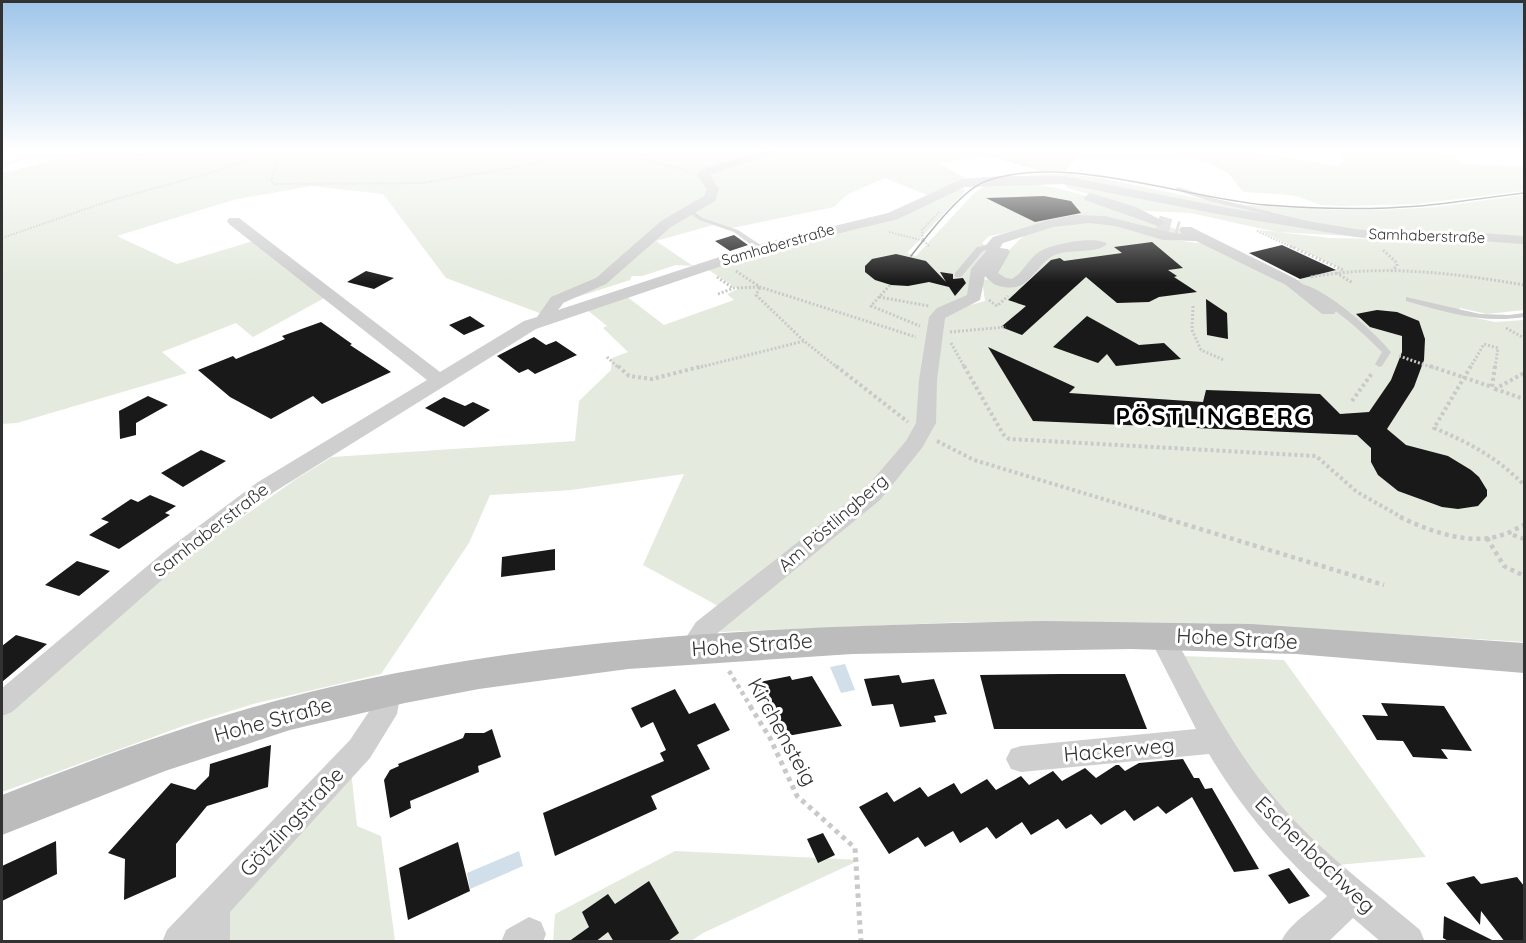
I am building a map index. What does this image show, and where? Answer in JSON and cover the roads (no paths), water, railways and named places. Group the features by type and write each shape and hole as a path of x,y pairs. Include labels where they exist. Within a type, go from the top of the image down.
{"main road":[{"name":"Hohe Straße","path":"2,815 194,742 278,717 387,691 524,667 710,655 868,639 1161,635 1302,641 1524,658"}],"street":[{"path":"544,319 557,300 604,279 666,224 712,195"},
{"name":"Samhaberstraße","path":"2,704 172,558 220,520 304,462 438,380 544,319 761,248 902,213 938,195"},
{"path":"1084,195 1131,210 1158,222"},
{"name":"Samhaberstraße","path":"1146,195 1355,233 1420,239 1480,237 1524,240"},
{"path":"992,246 998,240 1045,224 1074,219 1121,223 1167,238 1199,236"},
{"path":"234,221 263,237 438,380"},
{"path":"1179,228 1292,282 1328,311"},
{"path":"1012,236 1009,245 990,269 992,277 1006,283 1022,281 1031,272 1036,261 1047,253 1100,244"},
{"name":"Am Pöstlingberg","path":"710,655 698,639 705,629 877,489 896,469 922,433 928,410 928,380 937,317 943,311 974,297 976,272 994,250 992,246"},
{"name":"Eschenbachweg","path":"1161,635 1217,741 1252,795 1294,840 1408,942"},
{"name":"Götzlingstraße","path":"179,942 360,749 384,714 387,691"},
{"name":"Hackerweg","path":"1021,759 1217,741"},
{"path":"1298,942 1322,925 1353,894"},
{"path":"212,942 213,906"}],"lane":[{"path":"1196,195 1312,222 1332,230"},
{"path":"689,210 701,219 736,231 761,248"},
{"path":"958,275 980,249 992,246"},
{"path":"1292,282 1336,305 1358,322 1387,352 1379,364"},
{"path":"1409,299 1486,318 1524,315"}],"tunnel":[{"path":"1158,222 1179,228"}],"tram line":[{"path":"911,256 965,195"},
{"path":"1202,195 1266,205 1324,208 1420,206 1508,195"}],"district":[{"name":"PÖSTLINGBERG","path":"1214,417"}]}
